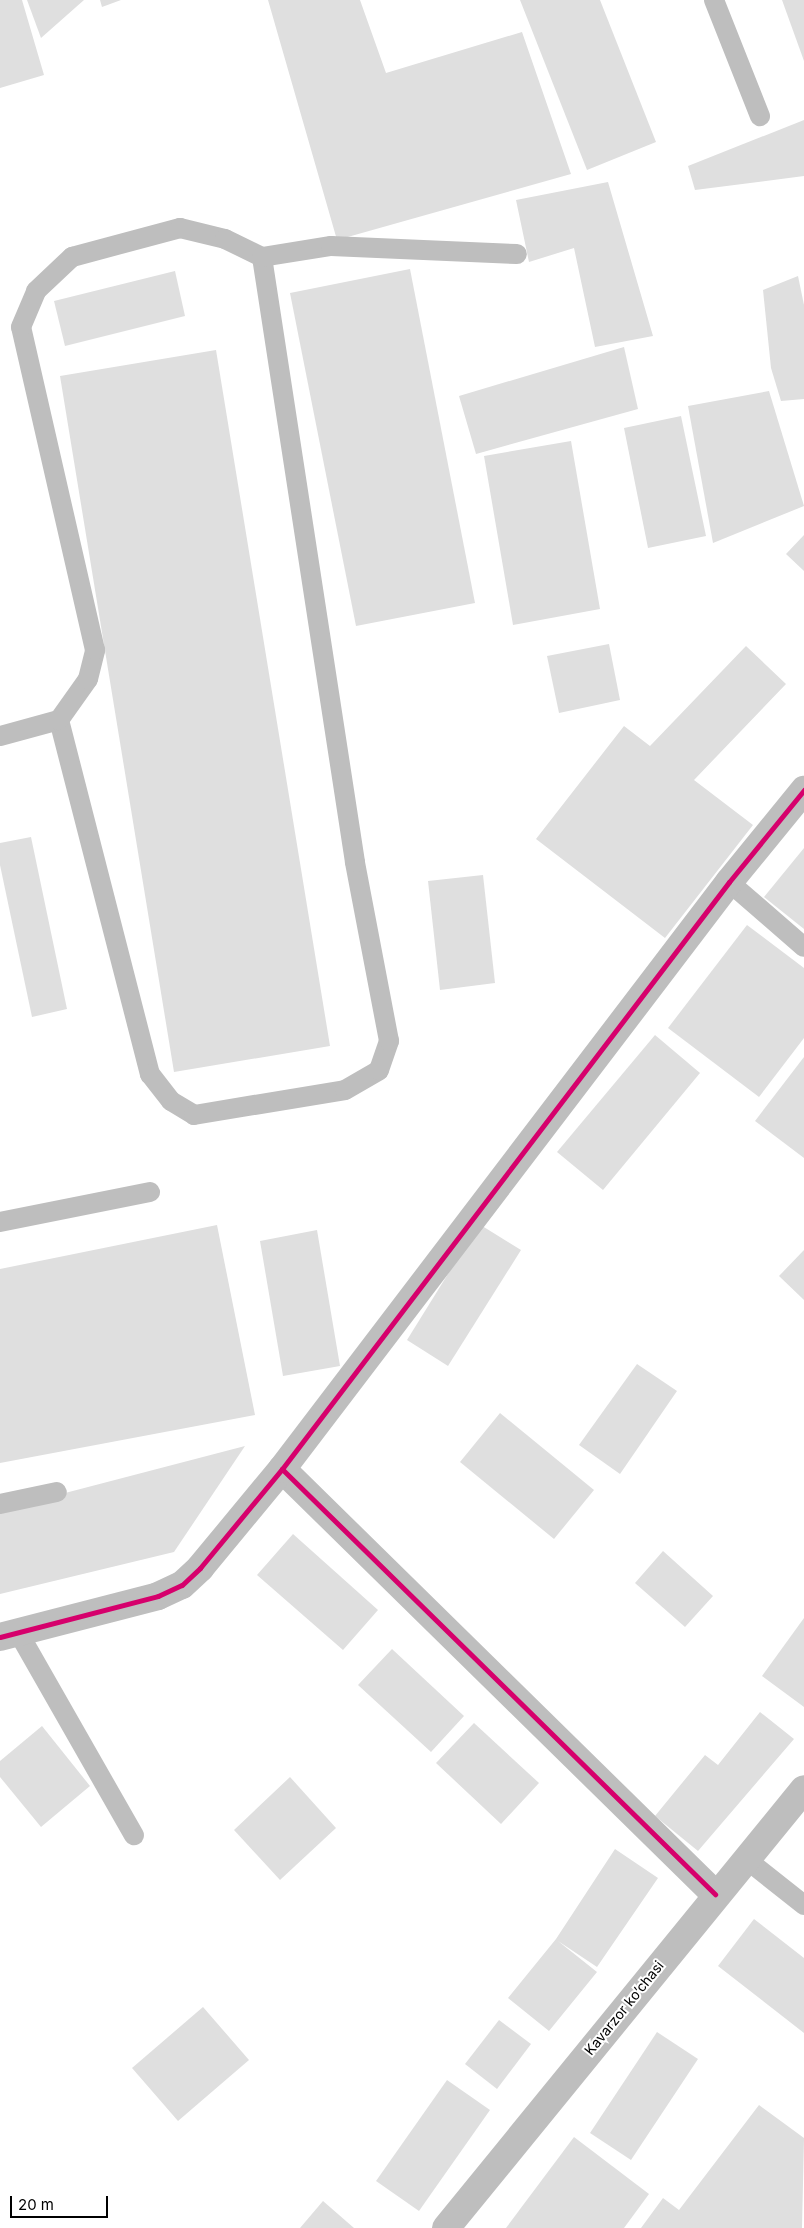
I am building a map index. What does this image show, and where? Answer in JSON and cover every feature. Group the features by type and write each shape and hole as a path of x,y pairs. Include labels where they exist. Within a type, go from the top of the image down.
{"street":[{"path":"9,1634 158,1596 182,1585 282,1469 729,882 804,790"},
{"path":"282,1469 715,1894"},
{"name":"Kavarzor ko’chasi","path":"446,2228 715,1894 804,1789"}],"lane":[{"path":"714,0 760,116"},
{"path":"0,736 58,720 88,679 95,650 21,327 32,300 72,256 180,228 225,239 262,257 331,246 517,254"},
{"path":"58,720 150,1074 171,1101 194,1115 346,1090 380,1070 389,1041 355,862 262,257"},
{"path":"729,882 804,947"},
{"path":"0,1222 150,1192"},
{"path":"0,1504 57,1492"},
{"path":"9,1634 134,1835"},
{"path":"746,1859 804,1905"}],"building":[{"path":"0,0 22,0 44,75 0,88"},
{"path":"27,0 84,0 41,38"},
{"path":"100,0 121,0 102,7"},
{"path":"268,0 360,0 386,73 522,32 571,174 337,240"},
{"path":"520,0 600,0 656,142 587,170"},
{"path":"782,0 804,0 804,61"},
{"path":"804,120 804,176 695,190 688,166"},
{"path":"608,182 653,336 595,347 574,248 529,262 516,200"},
{"path":"410,269 475,603 356,626 290,293"},
{"path":"175,271 185,316 65,346 54,301"},
{"path":"798,276 804,305 804,399 781,401 771,368 763,290"},
{"path":"624,347 638,409 476,454 459,396"},
{"path":"216,350 330,1046 174,1072 60,376"},
{"path":"769,391 804,506 713,543 688,406"},
{"path":"681,416 706,536 648,548 624,428"},
{"path":"571,441 600,609 513,625 484,456"},
{"path":"804,535 804,571 786,554"},
{"path":"609,644 620,700 559,713 547,656"},
{"path":"746,646 786,684 694,780 753,825 665,938 536,839 624,726 650,746"},
{"path":"31,837 67,1009 32,1017 0,865 0,843"},
{"path":"804,848 804,929 764,897"},
{"path":"483,875 495,983 440,990 428,881"},
{"path":"747,925 804,968 804,1038 759,1097 668,1028"},
{"path":"655,1035 700,1073 603,1190 557,1152"},
{"path":"804,1057 804,1158 755,1121"},
{"path":"479,1224 521,1250 448,1366 407,1340"},
{"path":"217,1225 255,1415 0,1463 0,1269"},
{"path":"317,1230 340,1366 283,1376 260,1241"},
{"path":"804,1250 804,1300 779,1276"},
{"path":"637,1364 677,1391 620,1474 579,1445"},
{"path":"500,1413 594,1490 554,1539 460,1462"},
{"path":"245,1446 174,1552 0,1594 0,1510"},
{"path":"293,1534 378,1610 343,1650 257,1575"},
{"path":"663,1551 713,1596 685,1627 635,1583"},
{"path":"804,1618 804,1707 762,1676"},
{"path":"392,1649 464,1716 431,1752 358,1685"},
{"path":"760,1712 794,1739 698,1851 655,1816 705,1755 718,1765"},
{"path":"474,1723 539,1783 501,1824 436,1763"},
{"path":"42,1726 90,1786 41,1827 0,1777 0,1761"},
{"path":"290,1777 336,1828 280,1880 234,1830"},
{"path":"615,1849 658,1878 597,1967 558,1941 597,1972 549,2031 508,1998 556,1939"},
{"path":"754,1919 804,1958 804,2033 718,1966"},
{"path":"203,2007 249,2060 178,2121 132,2068"},
{"path":"499,2020 531,2044 497,2089 465,2064"},
{"path":"657,2032 698,2059 631,2160 590,2133"},
{"path":"447,2080 490,2110 419,2211 376,2181"},
{"path":"759,2105 804,2138 802,2228 641,2228 663,2198 679,2210"},
{"path":"574,2137 649,2194 624,2228 506,2228"},
{"path":"323,2201 354,2228 300,2228"}],"cycle path":[{"path":"0,1637 158,1596 182,1585 200,1568 282,1469 729,882 804,790"},
{"path":"282,1469 715,1894"}]}
